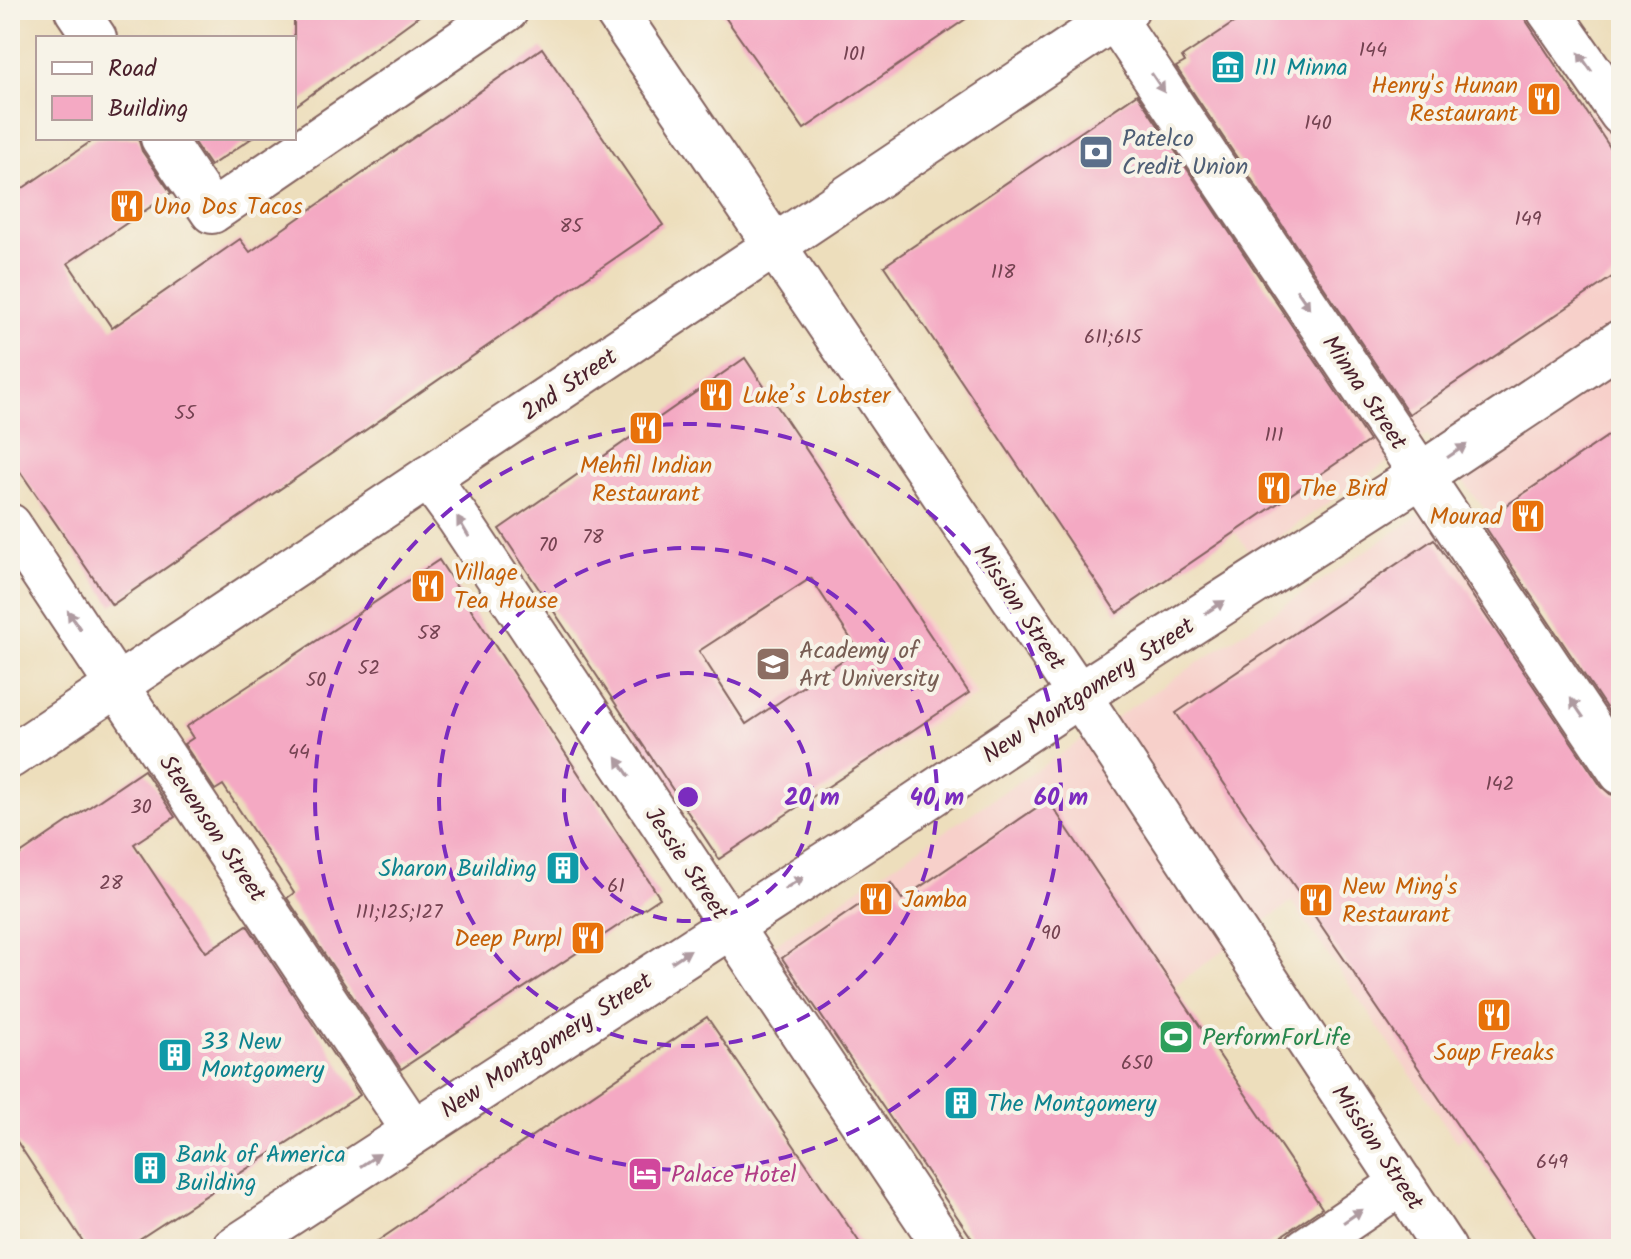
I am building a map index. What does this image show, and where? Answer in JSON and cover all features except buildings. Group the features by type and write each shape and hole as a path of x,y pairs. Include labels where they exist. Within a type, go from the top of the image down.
{"main road":[{"name":"New Montgomery Street","path":"234,1249 1621,342"}],"street":[{"path":"76,10 94,36"},
{"path":"163,140 212,212 507,10"},
{"name":"Mission Street","path":"615,10 1079,695 1445,1249"},
{"path":"1548,10 1621,114"},
{"name":"2nd Street","path":"10,757 774,247 1117,13"},
{"name":"Minna Street","path":"1117,13 1621,773"},
{"name":"Jessie Street","path":"428,477 946,1249"},
{"name":"Stevenson Street","path":"10,525 414,1132"},
{"path":"1305,1249 1402,1183"}],"shaded area":[{"path":"1602,103 1621,137 1621,709 1490,516 1427,435 1252,555 1148,416"},
{"name":"Academy of Art University","path":"820,467 977,695 719,859 570,633"},
{"path":"1426,511 1621,798 1621,1034 1457,1142 1292,902 1036,1084 926,923 795,1006 763,952"}],"place":[{"name":"111 Minna","path":"1228,67"},
{"name":"Henry's Hunan Restaurant","path":"1544,99"},
{"name":"Patelco Credit Union","path":"1096,152"},
{"name":"Uno Dos Tacos","path":"127,206"},
{"name":"Luke’s Lobster","path":"716,395"},
{"name":"Mehfil Indian Restaurant","path":"646,428"},
{"name":"The Bird","path":"1274,488"},
{"name":"Mourad","path":"1528,516"},
{"name":"Village Tea House","path":"428,586"},
{"name":"Academy of Art University","path":"773,664"},
{"name":"Sharon Building","path":"563,868"},
{"name":"Jamba","path":"876,899"},
{"name":"New Ming's Restaurant","path":"1316,900"},
{"name":"Deep Purpl","path":"588,938"},
{"name":"Soup Freaks","path":"1494,1015"},
{"name":"PerformForLife","path":"1176,1037"},
{"name":"33 New Montgomery","path":"175,1055"},
{"name":"The Montgomery","path":"961,1103"},
{"name":"Bank of America Building","path":"150,1168"},
{"name":"Palace Hotel","path":"645,1174"}]}
